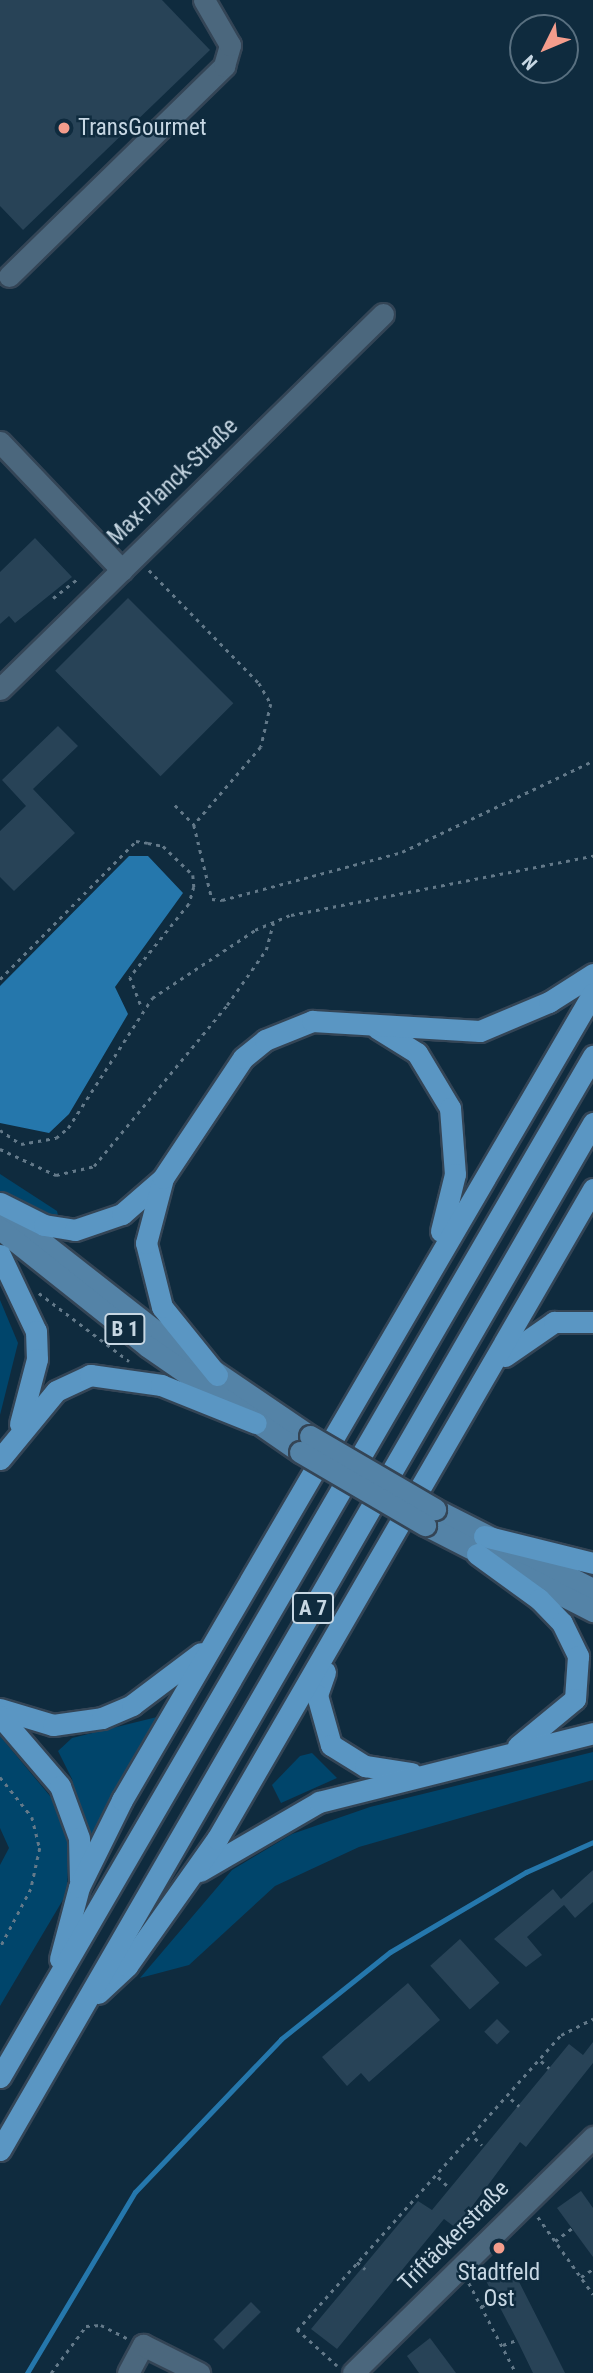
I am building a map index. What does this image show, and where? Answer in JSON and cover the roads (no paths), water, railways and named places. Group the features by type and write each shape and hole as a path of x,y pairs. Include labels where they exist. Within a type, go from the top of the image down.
{"highway":[{"path":"218,1375 162,1307 149,1272 146,1243 163,1178 224,1079 265,1040 312,1021 480,1031 549,1002 593,974"},
{"path":"53,1985 79,1887 211,1646 593,993"},
{"path":"359,1022 417,1053 450,1108 455,1174 427,1273"},
{"name":"A 7","path":"0,2077 593,1056"},
{"name":"A 7","path":"0,2150 593,1122"},
{"path":"0,1203 44,1225 75,1230 122,1214 163,1178"},
{"path":"81,2009 127,1966 190,1878 339,1629 593,1189"},
{"path":"0,1255 36,1331 37,1360 18,1430"},
{"path":"490,1369 531,1332 554,1322 593,1322"},
{"path":"0,1459 18,1430 56,1391 90,1375 160,1385 256,1423"},
{"path":"481,1545 593,1563"},
{"path":"481,1545 562,1623 578,1656 575,1699 508,1754"},
{"path":"339,1629 317,1695 331,1745 365,1766 427,1774"},
{"path":"0,1709 53,1725 102,1718 142,1698 211,1646"},
{"path":"0,1716 60,1786 79,1838 79,1887"},
{"path":"190,1878 295,1812 427,1774 593,1732"}],"main road":[{"name":"B 1","path":"0,1209 305,1444"},
{"name":"B 1","path":"0,1229 256,1423 305,1444 593,1611"},
{"name":"B 1","path":"481,1545 593,1589"}],"street":[{"path":"3,276 224,66 230,45 204,0"},
{"name":"Max-Planck-Straße","path":"0,689 383,314"},
{"path":"0,442 129,562"},
{"name":"Triftäckerstraße","path":"353,2373 593,2137"},
{"path":"128,2373 143,2345 189,2371"}],"waterway":[{"path":"27,2373 135,2192 281,2039 390,1952 526,1872 593,1842"}],"place":[{"name":"TransGourmet","path":"64,128"},
{"name":"Stadtfeld Ost","path":"499,2248"}]}
